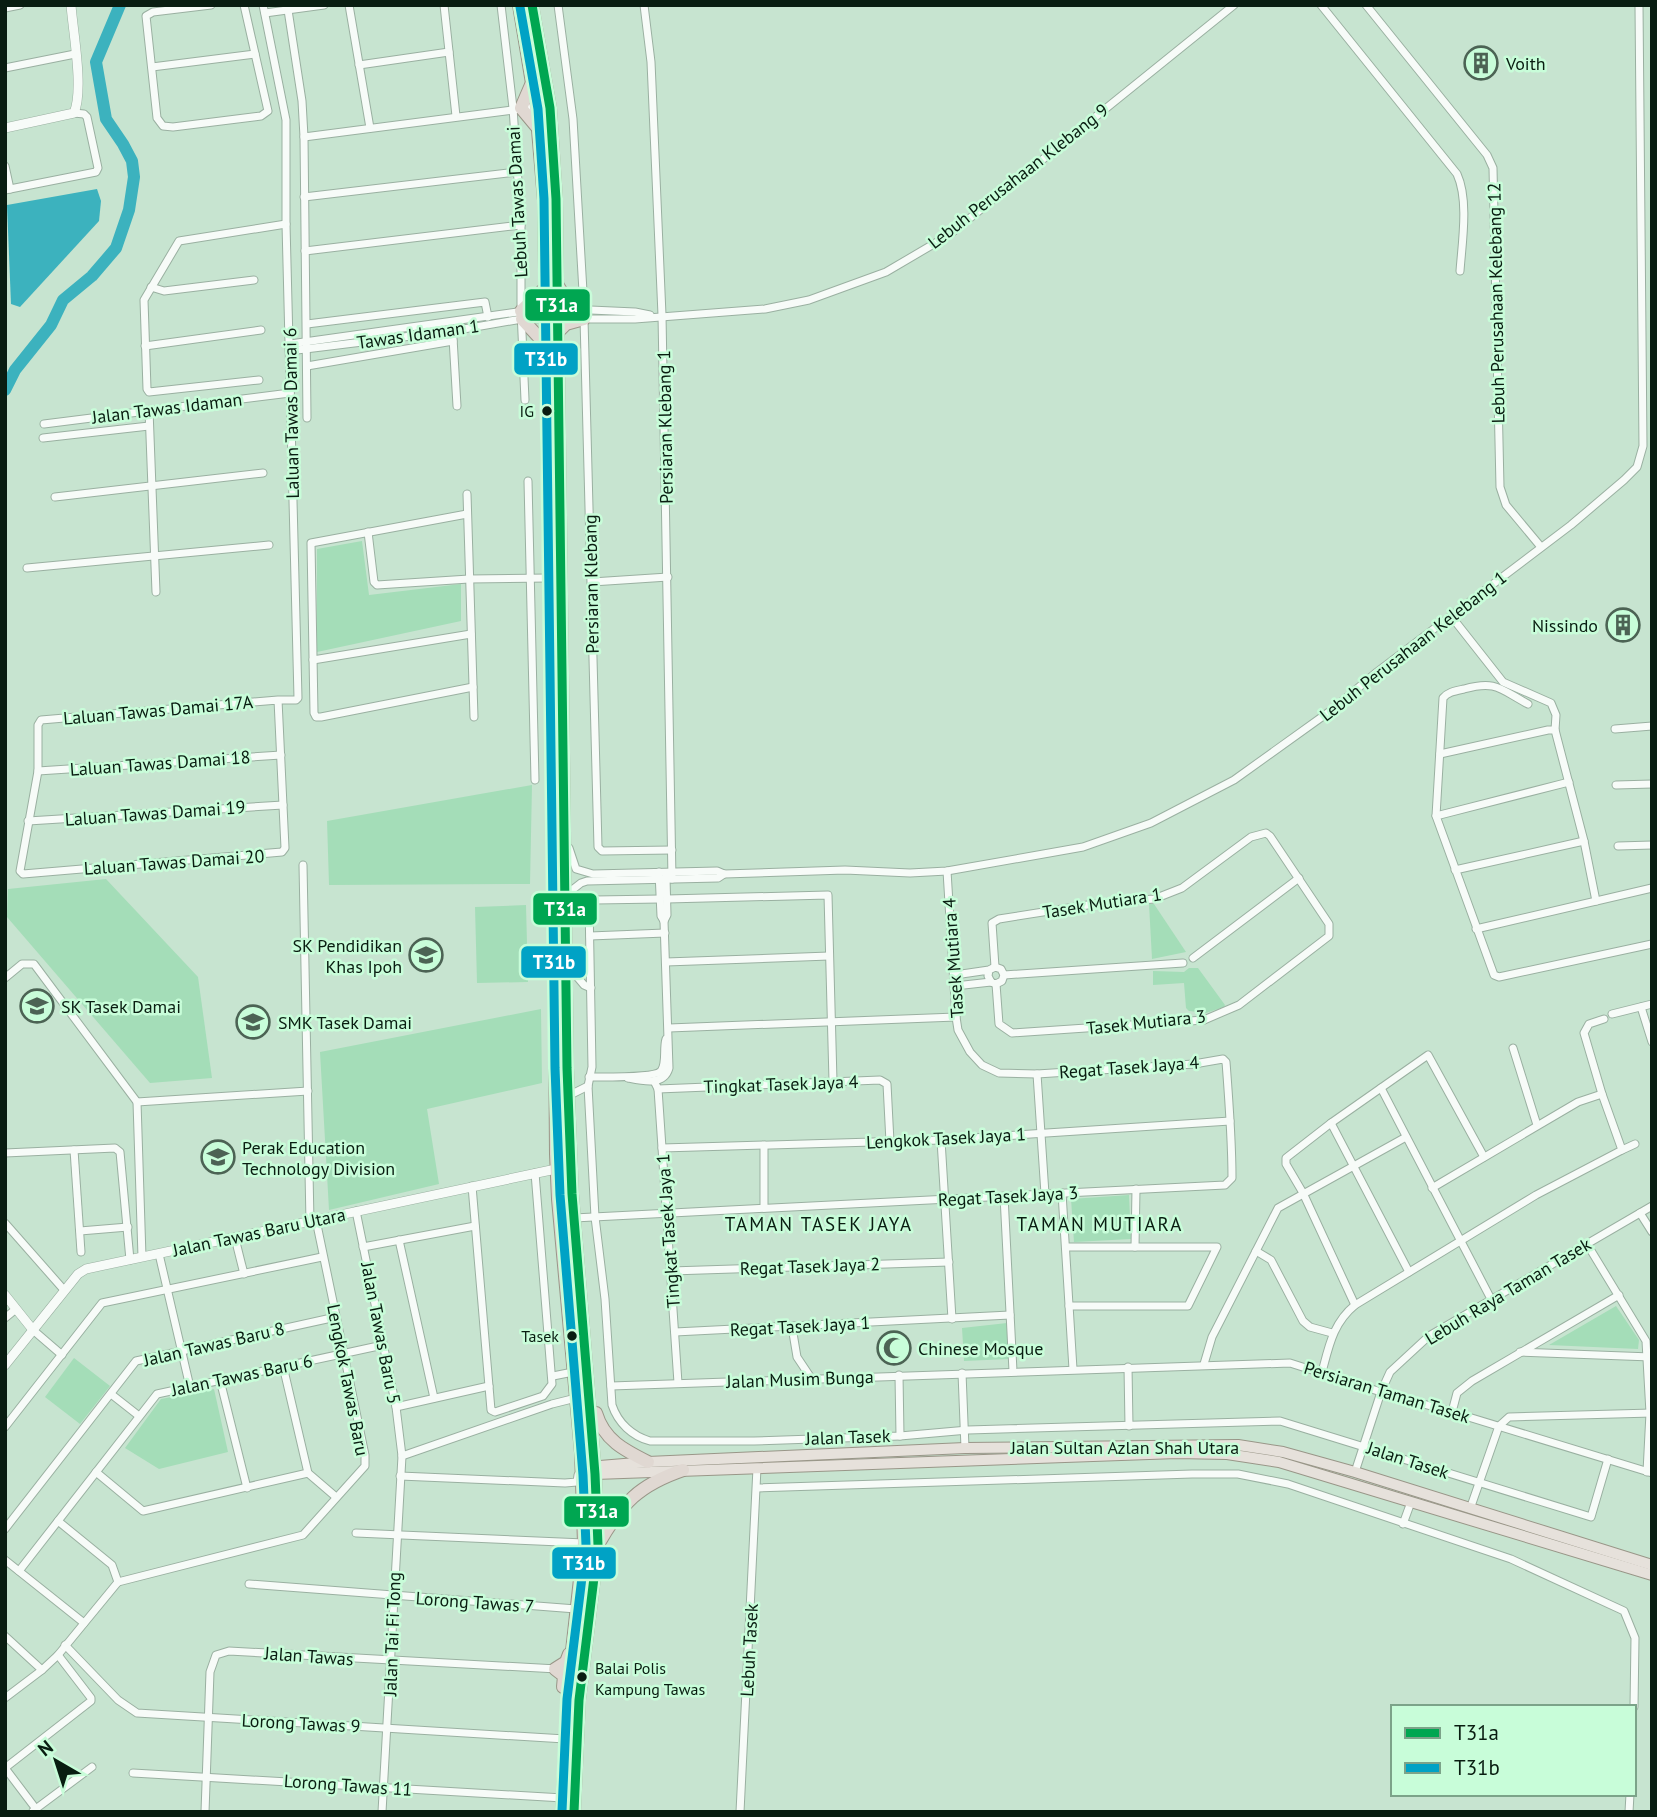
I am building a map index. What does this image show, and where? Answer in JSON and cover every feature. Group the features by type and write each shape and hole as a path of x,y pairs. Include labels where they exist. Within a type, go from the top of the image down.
{"highway":[{"path":"519,5 539,80 536,107 543,112 545,129 553,317 568,1096 582,1399 598,1545 579,1700 565,1739 563,1805"},
{"path":"531,5 545,129"},
{"path":"539,80 527,100 517,108 545,129"},
{"path":"551,287 584,314 566,324 553,317"},
{"path":"546,345 521,315 551,287"},
{"path":"553,317 546,345 558,1199 573,1372 582,1399 611,1440 648,1461"},
{"path":"556,1169 564,1160 563,1074 567,1068"},
{"path":"556,1169 566,1179 572,1194"},
{"path":"558,1199 563,1210 574,1218"},
{"path":"567,1304 572,1290 567,1236 574,1218"},
{"path":"575,1812 570,1670 584,1543 588,1468"},
{"path":"598,1545 612,1520 644,1486 683,1470"},
{"path":"570,1670 578,1662 585,1616 592,1596"},
{"path":"572,1649 566,1662 555,1669 564,1676 562,1705 572,1724"}],"main road":[{"name":"Jalan Sultan Azlan Shah Utara","path":"588,1468 648,1461 968,1449 1238,1444 1283,1452 1355,1472 1652,1565"},
{"path":"948,1462 960,1458 968,1449 972,1456 997,1457 1001,1460"},
{"name":"Jalan Sultan Azlan Shah Utara","path":"588,1468 683,1470 1177,1453 1227,1454 1279,1462 1652,1575"}],"street":[{"path":"5,8 20,5"},
{"path":"71,5 77,84 77,106 74,113"},
{"path":"211,5 148,14 145,19 157,118 163,126 185,126 266,113 268,110 244,5"},
{"path":"264,9 288,10 324,5"},
{"path":"349,5 370,128"},
{"path":"444,5 456,116"},
{"name":"Lebuh Tawas Damai","path":"501,5 517,108 517,172 522,225 524,400"},
{"name":"Persiaran Klebang","path":"558,5 573,120 584,314 599,849 672,850"},
{"name":"Persiaran Klebang 1","path":"644,5 651,62 668,578 672,850 663,899 667,915 664,921 665,933"},
{"name":"Lebuh Perusahaan Klebang 9","path":"553,317 584,314 616,320 780,307 809,300 886,272 948,234 1234,5"},
{"path":"1321,5 1457,174 1464,216 1460,271"},
{"name":"Lebuh Perusahaan Kelebang 12","path":"1366,5 1491,162 1495,224 1501,494 1506,505 1541,547"},
{"name":"Lebuh Perusahaan Kelebang 1","path":"564,821 573,863 583,873 718,878 724,874 845,870 910,873 947,871 1083,847 1133,830 1234,780 1333,709 1624,480 1637,467 1642,456 1639,5"},
{"name":"Laluan Tawas Damai 6","path":"264,9 286,120 286,224 298,698 278,700"},
{"name":"Laluan Tawas Damai 6","path":"288,10 302,101 307,418"},
{"path":"359,65 449,52"},
{"path":"5,68 75,54"},
{"path":"152,67 273,55"},
{"path":"303,137 536,107"},
{"path":"5,128 74,113 83,114 87,117 98,168 96,172 8,190 5,166"},
{"path":"304,197 517,172"},
{"path":"259,380 149,392 144,302 179,241 286,224"},
{"path":"305,251 522,225"},
{"path":"151,287 164,291 254,280"},
{"path":"307,324 485,302 488,317"},
{"path":"407,311 410,332"},
{"name":"Tawas Idaman 1","path":"410,332 452,331 521,315"},
{"name":"Tawas Idaman 1","path":"289,348 410,332 488,317 553,317"},
{"path":"145,346 261,330"},
{"path":"452,331 457,406"},
{"path":"307,366 453,341"},
{"name":"Jalan Tawas Idaman","path":"44,424 290,393"},
{"path":"149,410 156,592"},
{"path":"43,438 149,426"},
{"path":"55,497 264,473"},
{"path":"528,481 535,780"},
{"path":"467,494 474,717"},
{"path":"467,514 311,543 314,713 316,717 473,687"},
{"path":"368,532 374,582 377,586 469,579 548,579"},
{"path":"27,568 269,545"},
{"path":"592,582 668,578"},
{"path":"1451,616 1500,678 1551,703 1556,715 1555,730 1584,841 1596,901"},
{"path":"313,660 471,634"},
{"path":"1528,704 1491,684 1447,693 1443,698 1436,816 1494,975 1499,977 1652,944"},
{"path":"278,700 283,805"},
{"name":"Laluan Tawas Damai 17A","path":"38,771 40,722 44,719 278,700"},
{"path":"1615,729 1652,726"},
{"path":"1440,754 1555,730"},
{"name":"Laluan Tawas Damai 18","path":"38,771 281,755"},
{"path":"28,821 38,771"},
{"path":"1436,816 1569,782"},
{"path":"1616,785 1652,784"},
{"name":"Laluan Tawas Damai 19","path":"28,821 283,805"},
{"name":"Laluan Tawas Damai 20","path":"28,821 20,871 23,874 278,854 285,848 283,805"},
{"name":"Tasek Mutiara 1","path":"992,969 992,923 999,919 1094,904 1154,899 1182,888 1260,833 1270,836 1299,878"},
{"path":"1455,870 1584,841"},
{"path":"1618,846 1652,845"},
{"name":"Lengkok Tawas Baru","path":"118,1582 303,1535 365,1466 344,1353 313,1221 303,865"},
{"name":"Tasek Mutiara 4","path":"947,871 958,1030 970,1052 982,1065 999,1073 1037,1074"},
{"name":"Lebuh Perusahaan Kelebang 1","path":"566,926 571,920 572,890 581,883 666,876"},
{"path":"1193,958 1299,878"},
{"name":"Tasek Mutiara 3","path":"993,983 999,1024 1012,1033 1204,1020 1239,1006 1329,936 1329,924 1299,878"},
{"path":"1476,929 1652,888"},
{"path":"663,899 828,895 833,1081"},
{"name":"Jalan Tasek","path":"663,899 591,901 589,904 592,1067 589,1082 595,1217 605,1299 612,1405 617,1416 632,1433 650,1441 754,1441 900,1436 966,1429 1280,1421 1591,1517 1608,1459"},
{"path":"590,936 665,933 669,1068 662,1080 628,1077"},
{"path":"666,962 830,956"},
{"path":"1004,975 1182,963"},
{"path":"5,978 22,964 34,964 137,1102 142,1257"},
{"path":"567,965 584,985 591,988"},
{"path":"955,975 992,969 1001,969 1004,975 1002,981 955,986"},
{"path":"992,969 988,976 993,983"},
{"path":"1612,1014 1652,1004"},
{"path":"1641,1007 1652,1042"},
{"path":"669,1028 831,1024 956,1017"},
{"path":"1604,1019 1589,1024 1584,1033 1622,1150"},
{"path":"568,1096 589,1082 657,1074 662,1070 669,1028"},
{"path":"1513,1048 1537,1125"},
{"path":"1355,1305 1285,1160 1331,1123 1428,1055 1484,1157"},
{"name":"Regat Tasek Jaya 4","path":"1037,1074 1194,1064 1223,1059 1226,1062 1230,1121 1230,1181"},
{"path":"1037,1074 1045,1194"},
{"name":"Tingkat Tasek Jaya 4","path":"658,1089 880,1080 887,1084 890,1142"},
{"name":"Tingkat Tasek Jaya 1","path":"654,1081 658,1089 678,1383"},
{"path":"1381,1088 1491,1299"},
{"path":"137,1102 308,1091"},
{"path":"1432,1188 1578,1102 1602,1094"},
{"name":"Lengkok Tasek Jaya 1","path":"662,1148 941,1140 1230,1121"},
{"path":"1331,1123 1409,1272"},
{"path":"1204,1364 1212,1337 1278,1208 1406,1137"},
{"path":"941,1140 952,1319"},
{"path":"1322,1372 1332,1333 1339,1319 1355,1305 1555,1185 1635,1144"},
{"path":"764,1145 764,1208"},
{"path":"5,1153 115,1149 120,1152 130,1260"},
{"path":"74,1150 81,1252"},
{"name":"Jalan Tawas Baru Utara","path":"5,1365 82,1270 556,1169"},
{"path":"472,1186 491,1410 498,1412 543,1396 550,1390 553,1376 535,1173"},
{"name":"Regat Tasek Jaya 3","path":"574,1218 1225,1185 1230,1181"},
{"path":"1135,1247 1136,1189"},
{"path":"1062,1193 1073,1369"},
{"path":"1004,1196 1013,1371"},
{"name":"Lebuh Raya Taman Tasek","path":"1355,1472 1381,1392 1392,1369 1429,1336 1652,1206"},
{"name":"Jalan Tawas Baru 5","path":"356,1211 396,1408 402,1456"},
{"path":"1640,1213 1652,1232"},
{"path":"5,1223 64,1290"},
{"path":"363,1247 475,1226"},
{"path":"80,1231 128,1227"},
{"path":"235,1237 244,1273"},
{"path":"399,1240 434,1398"},
{"path":"1587,1244 1643,1335 1650,1357 1649,1472"},
{"path":"1066,1247 1217,1247 1188,1306 1069,1306"},
{"path":"1256,1251 1271,1260 1303,1321 1310,1327 1332,1333"},
{"path":"159,1254 190,1387"},
{"path":"5,1427 102,1303 322,1257"},
{"name":"Regat Tasek Jaya 2","path":"671,1271 949,1262"},
{"path":"1452,1412 1461,1389 1619,1294"},
{"path":"5,1295 33,1330 62,1355"},
{"path":"5,1318 16,1309"},
{"name":"Regat Tasek Jaya 1","path":"675,1332 1010,1315"},
{"name":"Jalan Tawas Baru 8","path":"5,1529 136,1361 336,1317"},
{"path":"792,1327 797,1357 811,1378"},
{"name":"Jalan Tawas Baru 6","path":"19,1571 157,1394 383,1345"},
{"path":"1519,1352 1650,1357"},
{"name":"Persiaran Taman Tasek","path":"1073,1369 1290,1363 1649,1472"},
{"path":"283,1366 308,1473 336,1497"},
{"path":"1128,1367 1129,1426"},
{"name":"Jalan Musim Bunga","path":"611,1386 1073,1369"},
{"path":"553,1376 573,1372"},
{"path":"962,1373 968,1449"},
{"path":"899,1375 900,1436"},
{"path":"220,1380 247,1488"},
{"path":"396,1408 489,1386"},
{"path":"111,1394 139,1416"},
{"path":"402,1456 552,1404 582,1399"},
{"path":"1470,1508 1499,1426 1504,1420 1513,1416 1651,1413"},
{"name":"Jalan Tai Fi Tong","path":"382,1812 402,1456"},
{"path":"400,1476 577,1482 578,1470 588,1468"},
{"name":"Lebuh Tasek","path":"740,1812 757,1468"},
{"path":"96,1472 143,1511 308,1473"},
{"path":"757,1488 1238,1474 1288,1484 1511,1559 1624,1611 1635,1638 1634,1705"},
{"path":"1404,1524 1411,1502"},
{"path":"5,1698 58,1655 118,1582 112,1564 58,1521"},
{"path":"356,1534 584,1543"},
{"path":"5,1560 84,1623"},
{"name":"Lorong Tawas 7","path":"249,1584 576,1609"},
{"path":"5,1636 42,1670"},
{"name":"Lorong Tawas 9","path":"65,1646 118,1700 137,1713 565,1739"},
{"name":"Jalan Tawas","path":"208,1717 210,1672 216,1656 229,1651 570,1670"},
{"path":"58,1655 91,1698 89,1705 5,1768 34,1810 92,1767"},
{"path":"85,1689 98,1680"},
{"path":"205,1812 208,1717"},
{"name":"Lorong Tawas 11","path":"133,1773 384,1787 563,1805"}],"green space":[{"path":"362,541 369,595 461,584 461,621 317,652 317,549"},
{"path":"532,785 530,884 329,885 327,821"},
{"path":"106,879 198,977 212,1078 150,1083 7,917 8,889"},
{"path":"1149,904 1154,904 1186,952 1152,959"},
{"path":"526,905 528,982 477,983 475,907"},
{"path":"1189,968 1198,968 1224,1007 1206,1013 1189,1011 1186,1008 1184,983 1153,985 1153,971 1184,972"},
{"path":"541,1009 542,1083 427,1109 439,1184 329,1210 320,1052"},
{"path":"1129,1195 1131,1239 1074,1242 1071,1199"},
{"path":"1616,1306 1639,1340 1638,1349 1549,1345"},
{"path":"1007,1323 1009,1359 964,1361 962,1328"},
{"path":"74,1358 110,1386 80,1424 45,1397"},
{"path":"214,1389 228,1452 159,1469 125,1448 161,1399"}],"water":[{"path":"97,189 101,201 99,221 20,307 11,304 7,205"}],"waterway":[{"path":"5,390 15,370 51,325 63,300 92,276 116,248 129,210 134,177 132,161 106,119 96,62 120,5"}],"transit line":[{"name":"T31a","path":"532,5 550,108 556,199 567,1068 572,1194 595,1474 598,1545 579,1700 574,1812"},
{"name":"T31b","path":"520,7 538,109 544,199 555,1068 560,1195 583,1475 586,1545 567,1699 562,1811"}],"place":[{"name":"Voith","path":"1481,63"},
{"name":"IG","path":"547,411"},
{"name":"Nissindo","path":"1623,625"},
{"name":"SK Pendidikan Khas Ipoh","path":"426,955"},
{"name":"SK Tasek Damai","path":"37,1006"},
{"name":"SMK Tasek Damai","path":"253,1022"},
{"name":"Perak Education Technology Division","path":"218,1157"},
{"name":"Tasek","path":"572,1336"},
{"name":"Chinese Mosque","path":"894,1348"},
{"name":"Balai Polis Kampung Tawas","path":"582,1677"}],"district":[{"name":"TAMAN TASEK JAYA","path":"819,1224"},
{"name":"TAMAN MUTIARA","path":"1100,1224"}]}
